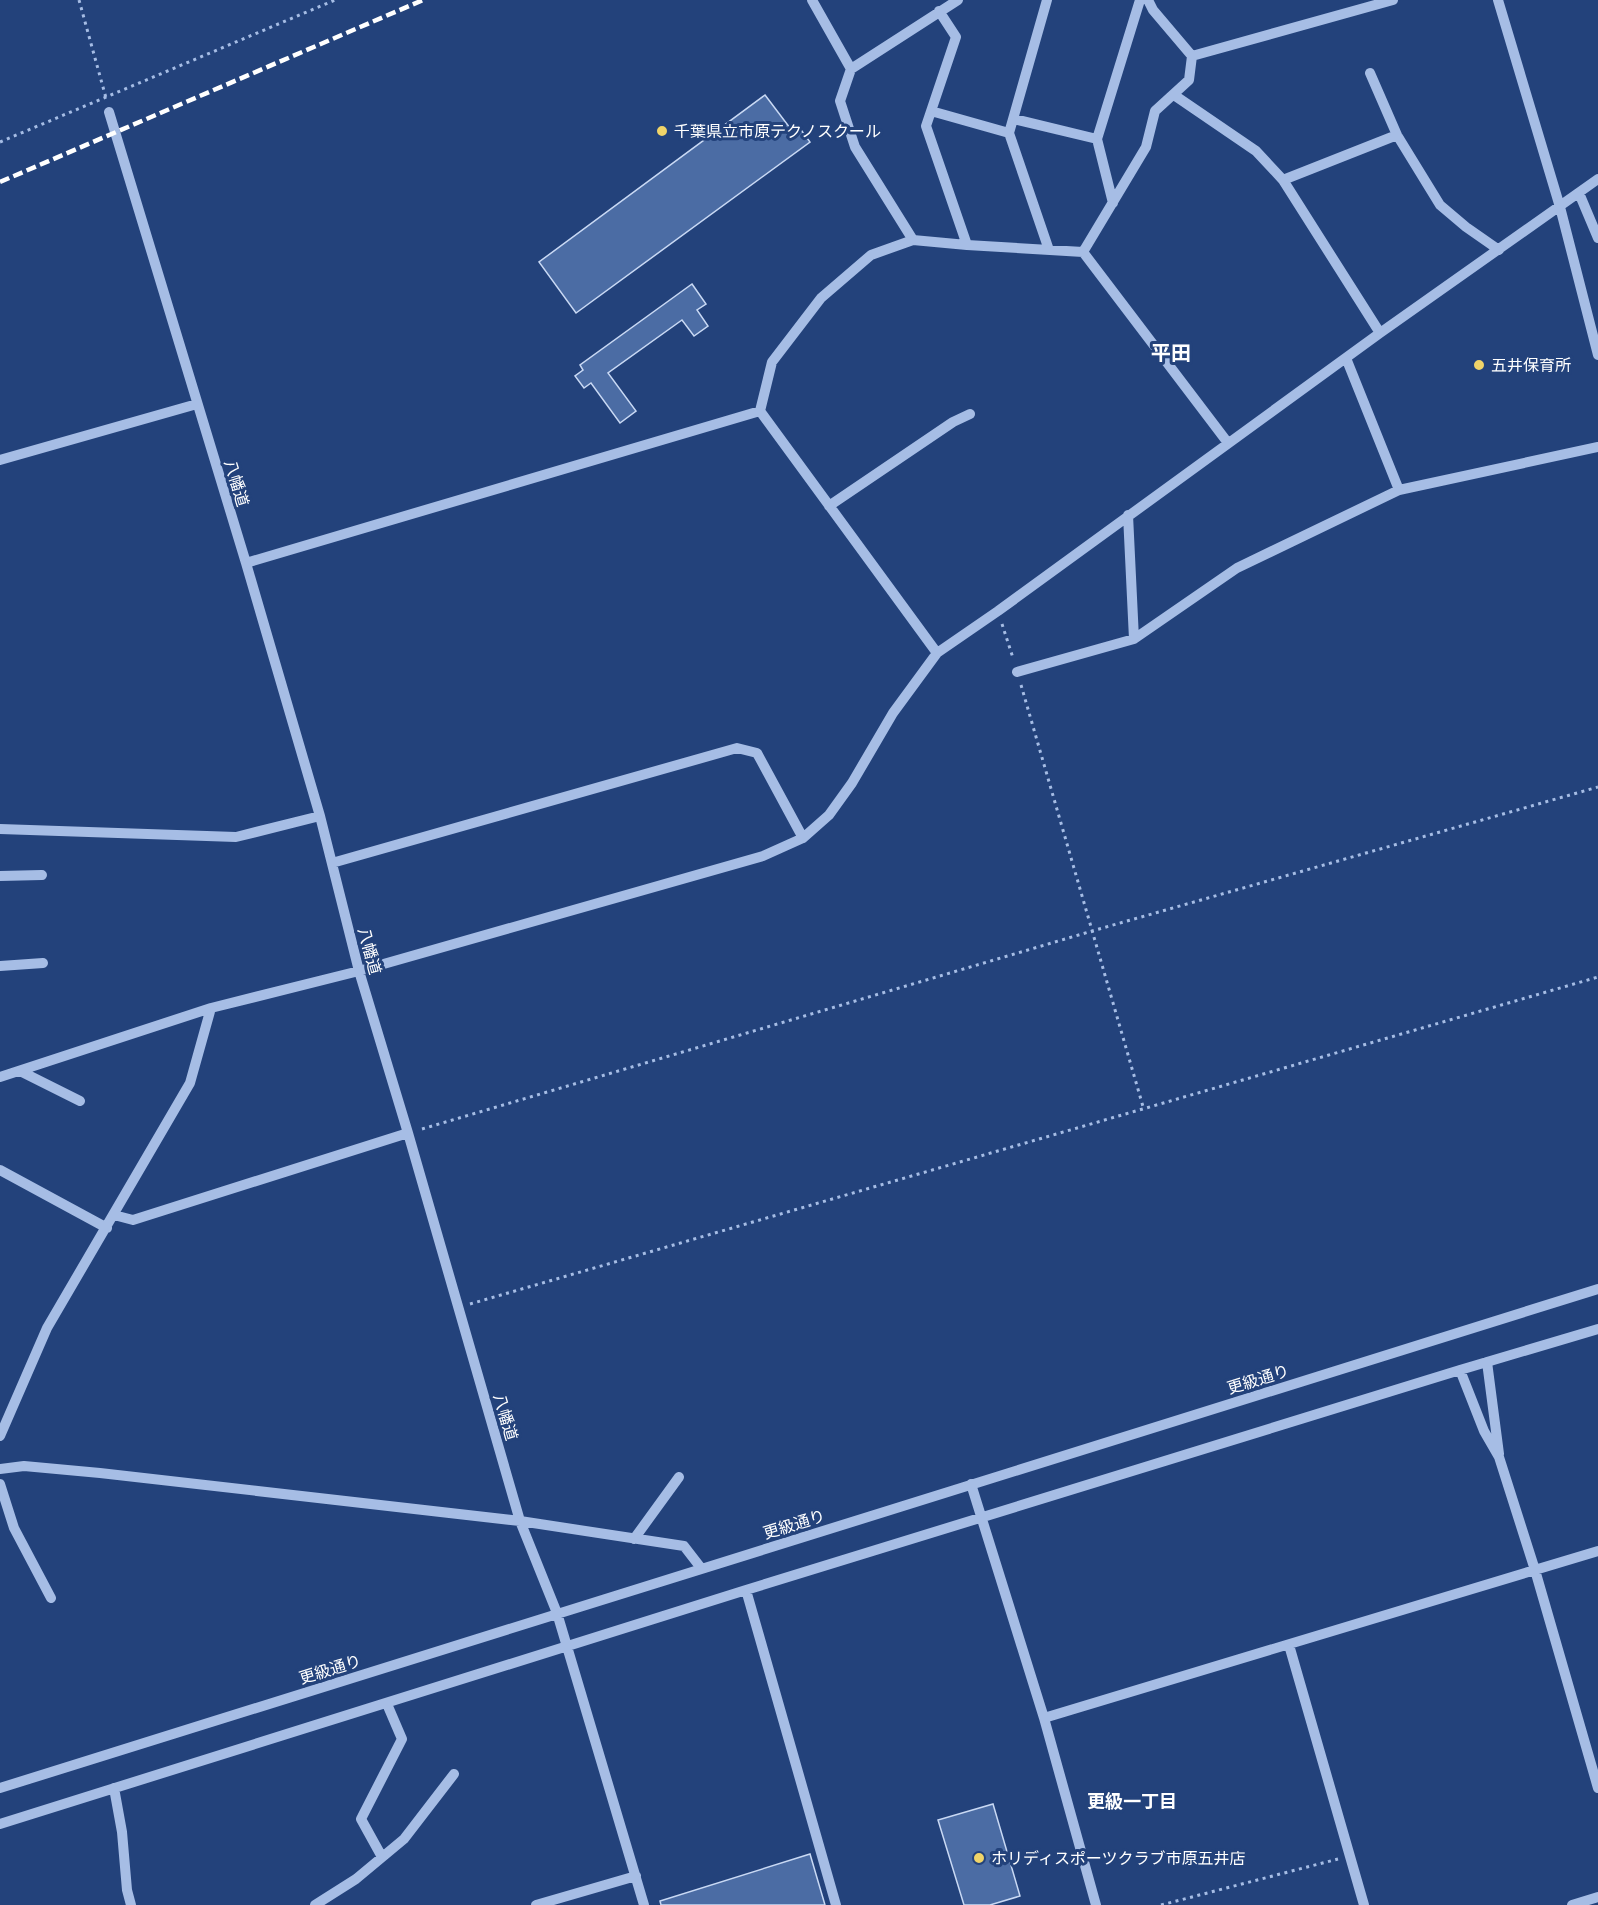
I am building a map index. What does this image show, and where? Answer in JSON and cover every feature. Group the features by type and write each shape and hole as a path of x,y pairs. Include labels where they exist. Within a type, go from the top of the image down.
{"street":[{"path":"812,0 851,69"},
{"path":"913,240 855,147 840,101 851,69 958,0"},
{"path":"1047,0 1009,133 1049,250"},
{"path":"1113,203 1097,139 1140,0"},
{"path":"1083,252 1146,147 1155,111 1189,80 1192,56 1153,10 1148,0"},
{"path":"1192,56 1393,0"},
{"path":"1498,0 1560,207 1598,355"},
{"path":"939,11 956,37 926,126 966,246"},
{"path":"1370,73 1397,135 1440,205 1499,250"},
{"path":"1174,95 1256,151 1283,180 1380,333"},
{"name":"八幡道","path":"110,111 320,816 359,972 520,1521 557,1613 644,1905"},
{"path":"931,111 1009,133"},
{"path":"1014,118 1097,139"},
{"path":"1283,180 1397,135"},
{"path":"0,1077 211,1008 359,972 763,856 803,838 830,815 852,783 893,713 937,653 1380,333 1598,179"},
{"path":"1579,193 1598,238"},
{"path":"937,653 760,411 772,362 821,298 871,255 913,240 966,246 1083,252 1228,443"},
{"path":"1346,358 1399,490"},
{"path":"0,460 197,404"},
{"path":"246,562 760,411"},
{"path":"829,506 953,422 969,414"},
{"path":"1017,672 1134,639 1237,568 1399,490 1598,447"},
{"path":"1128,515 1134,639"},
{"path":"332,863 737,748 758,753 803,838"},
{"path":"0,829 236,837 320,816"},
{"path":"0,876 42,875"},
{"path":"0,966 43,963"},
{"path":"0,1436 47,1328 190,1083 211,1008"},
{"path":"20,1071 80,1101"},
{"path":"114,1215 133,1220 408,1133"},
{"path":"0,1170 107,1228"},
{"name":"更級通り","path":"0,1788 1598,1289"},
{"path":"0,1824 746,1590 1598,1329"},
{"path":"1487,1362 1499,1457 1535,1570 1598,1788"},
{"path":"1460,1370 1484,1431 1499,1457"},
{"path":"0,1469 24,1466 100,1473 520,1521 684,1546 702,1568"},
{"path":"634,1539 679,1477"},
{"path":"0,1484 14,1528 51,1598"},
{"path":"971,1484 1044,1718 1096,1905"},
{"path":"1044,1718 1598,1551"},
{"path":"746,1590 836,1905"},
{"path":"1289,1645 1364,1905"},
{"path":"382,1857 361,1819 402,1739 387,1704"},
{"path":"315,1905 356,1879 404,1839 454,1774"},
{"path":"114,1788 122,1832 127,1890 131,1905"},
{"path":"536,1905 636,1876"},
{"path":"1572,1905 1598,1897"}],"path":[{"path":"79,0 110,111"},
{"path":"0,142 335,0"},
{"path":"998,611 1144,1110"},
{"path":"408,1133 1092,931 1598,787"},
{"path":"459,1307 1598,977"},
{"path":"1161,1905 1343,1858"}],"building":[{"path":"765,95 793,132 799,127 810,142 576,313 539,262"},
{"path":"692,284 706,304 697,310 708,326 694,336 682,320 608,373 636,411 620,423 591,383 584,388 575,376 583,370 580,365"},
{"name":"ホリディスポーツクラブ市原五井店","path":"993,1804 1020,1896 990,1905 964,1905 938,1820"},
{"path":"810,1854 825,1905 661,1905 660,1901"}],"railway":[{"path":"0,182 423,0"}],"place":[{"name":"千葉県立市原テクノスクール","path":"662,131"},
{"name":"五井保育所","path":"1479,365"},
{"name":"ホリディスポーツクラブ市原五井店","path":"979,1858"}],"district":[{"name":"平田","path":"1171,353"},
{"name":"更級一丁目","path":"1132,1802"}]}
